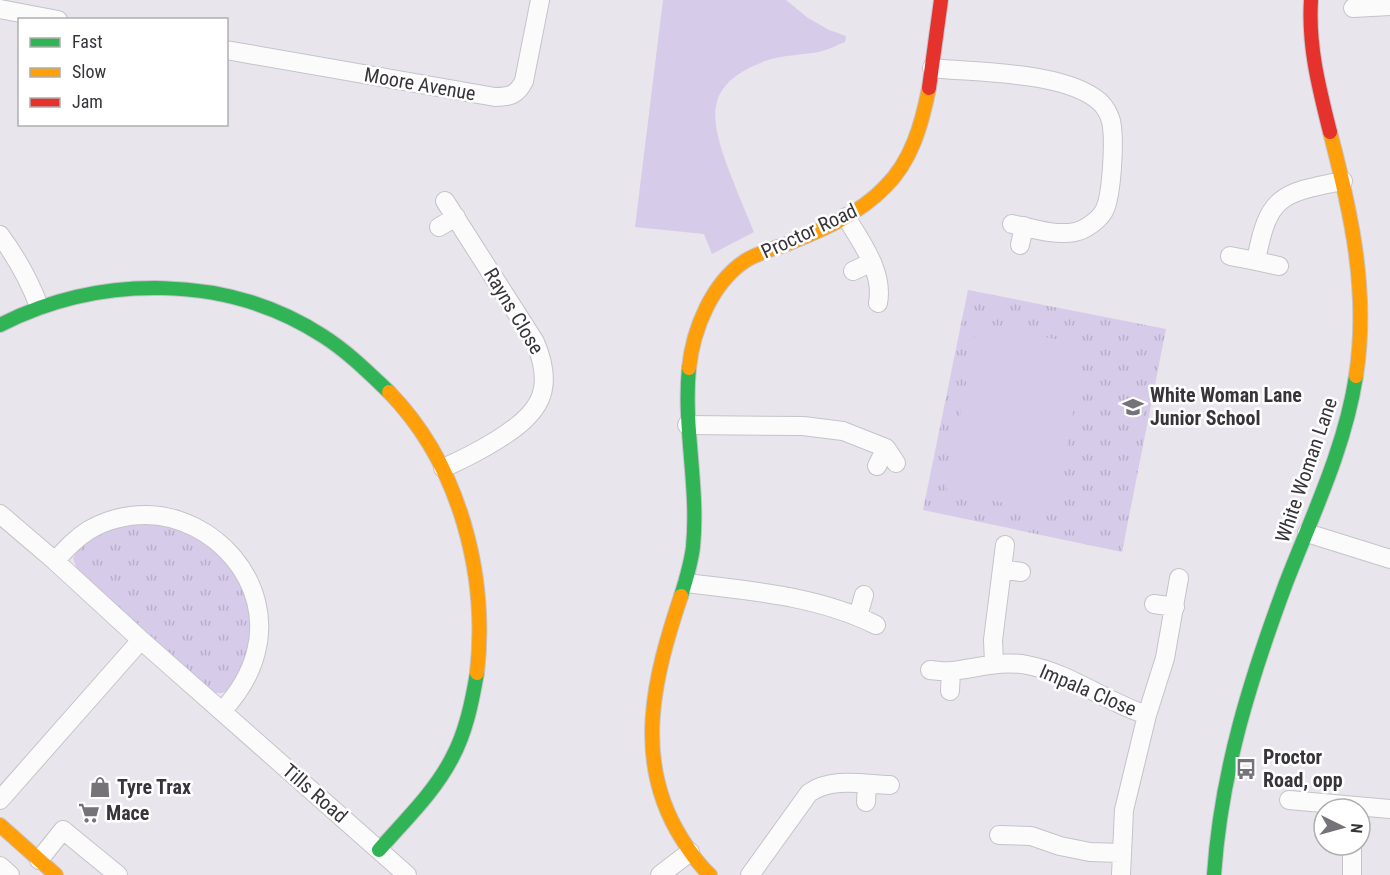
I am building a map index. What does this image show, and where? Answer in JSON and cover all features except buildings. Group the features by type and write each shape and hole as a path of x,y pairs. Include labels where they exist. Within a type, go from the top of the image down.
{"street":[{"name":"Moore Avenue","path":"228,50 495,97 508,97 519,92 524,81 540,0"},
{"name":"Proctor Road","path":"710,875 676,833 664,810 651,751 652,716 662,658 692,561 695,524 693,470 687,425 689,364 697,332 710,300 727,276 747,260 846,217 885,188 912,150 922,126 941,0"},
{"name":"White Woman Lane","path":"1214,875 1223,786 1232,744 1250,686 1342,434 1356,379 1359,357 1360,270 1355,232 1314,67 1310,30 1311,0"},
{"path":"1353,8 1390,6"},
{"path":"0,9 47,18"},
{"path":"932,68 1036,77 1074,87 1099,102 1107,111 1112,123 1113,142 1108,199 1104,211 1098,219 1076,232 1060,232 1018,225 1020,245"},
{"path":"1256,261 1261,234 1271,209 1286,196 1343,181"},
{"name":"Rayns Close","path":"439,227 451,209 536,342 544,362 545,381 540,400 531,414 516,429 466,459 443,468"},
{"path":"846,217 872,262 878,283 878,303"},
{"path":"0,235 22,266 39,306"},
{"path":"1230,256 1279,266"},
{"path":"853,271 872,262"},
{"path":"0,325 39,306 98,292 138,288 186,290 228,296 275,312 347,353 402,406 424,435 443,468 461,511 473,555 480,602 480,639 475,683 465,722 452,757 430,791 379,850"},
{"path":"687,425 803,426 843,431 891,456 877,466"},
{"name":"Tills Road","path":"0,514 407,875"},
{"path":"55,561 71,543 90,530 112,520 134,515 158,515 181,520 202,530 221,544 237,561 249,581 256,604 259,627 257,651 250,673 238,694 222,711"},
{"path":"1307,533 1390,559"},
{"path":"994,663 993,640 1005,545"},
{"path":"1002,569 1021,572"},
{"name":"Impala Close","path":"1121,875 1124,810 1147,715 1165,658 1179,578"},
{"path":"687,582 815,602 858,616 876,625"},
{"path":"858,616 864,595"},
{"path":"1154,604 1174,607"},
{"path":"0,800 141,640"},
{"name":"Impala Close","path":"930,670 951,671 994,663 1026,664 1049,671 1129,709 1147,715"},
{"path":"950,691 951,671"},
{"path":"750,875 808,793 814,780 867,793 890,785"},
{"path":"1288,800 1312,803"},
{"path":"1372,808 1390,809"},
{"path":"0,825 56,875"},
{"path":"39,860 63,830 118,875"},
{"path":"999,835 1031,836 1060,846 1090,852 1121,853"},
{"path":"660,875 690,852"},
{"path":"1352,857 1352,875"},
{"path":"0,866 10,875"}],"green space":[{"path":"663,0 786,0 808,18 829,30 846,36 845,42 822,51 765,61 745,70 721,91 716,104 717,133 728,168 754,232 712,254 704,234 635,227"},
{"path":"968,290 1166,329 1122,552 923,510"},
{"path":"977,324 1086,345 1054,512 946,492"},
{"path":"136,522 180,526 217,547 242,582 254,620 251,650 234,688 222,693 210,693 77,569 73,558 85,543 118,526"}],"traffic: fast":[{"path":"0,325 39,308 79,296 121,290 163,288 205,292 247,301 286,316 323,336 358,362 389,392"},
{"path":"681,596 691,559 694,525 688,413 689,368"},
{"path":"1214,875 1230,763 1249,691 1286,583 1336,455 1356,376"},
{"path":"379,850 428,795 445,771 465,727 477,673"}],"traffic: slow":[{"path":"689,368 695,338 706,308 733,270 755,256 839,221 863,206 894,177 914,141 929,88"},
{"path":"1330,132 1345,192 1356,252 1360,314 1356,376"},
{"path":"389,392 414,421 434,453 451,487 464,523 473,560 478,598 477,673"},
{"path":"681,596 656,688 653,749 657,779 666,809 688,849 710,875"},
{"path":"0,825 56,875"}],"traffic: jam":[{"path":"929,88 941,0"},
{"path":"1311,0 1313,50 1318,83 1330,132"}],"place":[{"name":"White Woman Lane Junior School","path":"1133,407"},
{"name":"Proctor Road, opp","path":"1246,769"},
{"name":"Tyre Trax","path":"100,787"},
{"name":"Mace","path":"89,813"}]}
